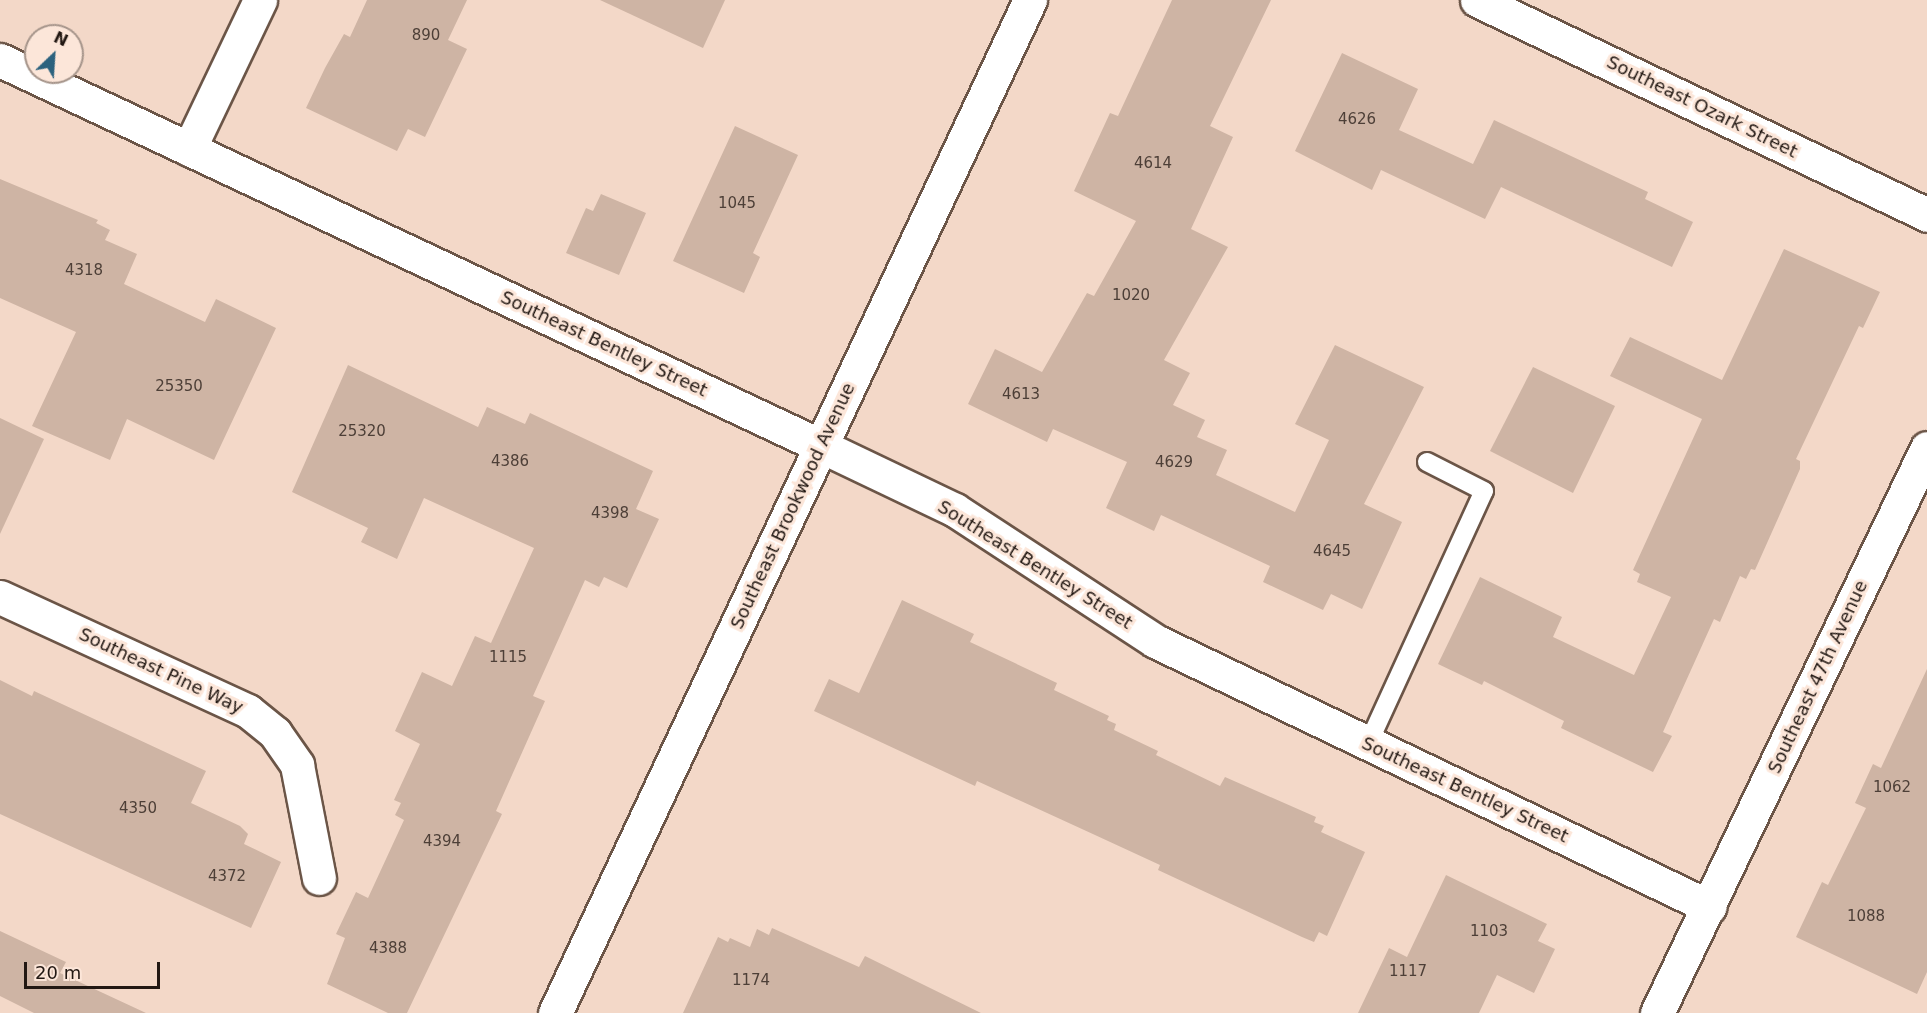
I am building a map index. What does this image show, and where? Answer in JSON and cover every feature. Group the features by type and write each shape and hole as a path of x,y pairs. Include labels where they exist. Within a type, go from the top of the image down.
{"street":[{"path":"189,149 260,0"},
{"name":"Southeast Brookwood Avenue","path":"555,1013 1030,0"},
{"name":"Southeast Ozark Street","path":"1477,0 1927,215"},
{"name":"Southeast Bentley Street","path":"0,60 955,510 1155,641 1710,907"},
{"name":"Southeast 47th Avenue","path":"1657,1013 1710,907 1927,448"},
{"name":"Southeast Pine Way","path":"0,597 248,711 275,733 297,765 319,878"}],"lane":[{"path":"1368,744 1484,491 1427,462"}],"building":[{"path":"367,0 467,0 448,40 467,49 425,137 408,129 397,151 306,108 344,34 350,37"},
{"path":"600,0 725,0 703,48"},
{"path":"1172,0 1271,0 1210,126 1233,137 1191,229 1228,247 1164,360 1190,373 1173,405 1205,420 1197,437 1227,450 1216,475 1295,512 1329,440 1295,424 1335,345 1424,387 1364,504 1402,522 1362,609 1331,594 1323,610 1263,582 1270,566 1161,515 1154,531 1106,508 1127,462 1053,429 1047,442 968,404 995,349 1042,372 1087,293 1094,296 1136,221 1074,191 1110,113 1118,116"},
{"path":"1342,53 1418,89 1399,130 1473,164 1494,120 1648,192 1645,199 1693,222 1672,267 1501,187 1485,219 1381,170 1372,190 1295,151"},
{"path":"735,126 798,155 753,253 760,257 744,293 673,261"},
{"path":"0,179 98,220 96,223 110,230 105,240 137,254 124,284 205,322 216,299 276,328 214,460 127,419 110,460 32,426 76,332 0,298"},
{"path":"601,194 646,213 619,275 566,253 586,208 593,211"},
{"path":"1784,249 1880,292 1863,328 1859,326 1796,459 1800,461 1800,469 1755,570 1751,569 1746,579 1740,576 1720,622 1714,619 1663,732 1672,736 1653,772 1561,728 1564,721 1484,681 1482,685 1438,664 1480,577 1562,617 1553,637 1634,675 1671,597 1637,582 1640,574 1633,570 1702,419 1610,376 1630,337 1722,380"},
{"path":"348,365 478,427 487,407 525,424 530,413 653,471 636,509 659,519 627,588 604,577 599,587 585,580 533,696 545,701 496,811 502,814 407,1013 388,1013 327,984 345,938 336,934 356,892 368,898 404,820 395,815 401,803 394,800 420,744 395,731 422,672 452,686 475,636 491,643 534,548 424,498 397,559 361,542 368,528 292,492"},
{"path":"1533,367 1615,406 1573,493 1490,451"},
{"path":"0,418 44,439 0,534"},
{"path":"902,600 974,634 970,642 1057,683 1054,690 1109,716 1107,720 1116,724 1114,730 1158,751 1156,755 1220,786 1225,777 1316,817 1314,822 1324,826 1321,832 1365,852 1327,936 1319,932 1314,942 1302,937 1158,870 1160,865 977,781 975,786 814,711 829,679 859,693"},
{"path":"1927,669 1927,972 1917,994 1796,937 1822,882 1828,885 1866,808 1855,803 1873,764 1881,768"},
{"path":"0,680 32,696 34,691 206,771 191,803 240,826 248,834 244,844 281,862 251,928 0,814"},
{"path":"1446,875 1547,924 1538,941 1555,949 1534,993 1497,975 1479,1013 1358,1013 1389,948 1407,957"},
{"path":"772,928 859,967 865,956 981,1013 683,1013 718,937 728,942 730,938 750,947 757,929 769,935"},
{"path":"0,931 66,962 60,973 146,1013 34,1013 0,996"}]}
